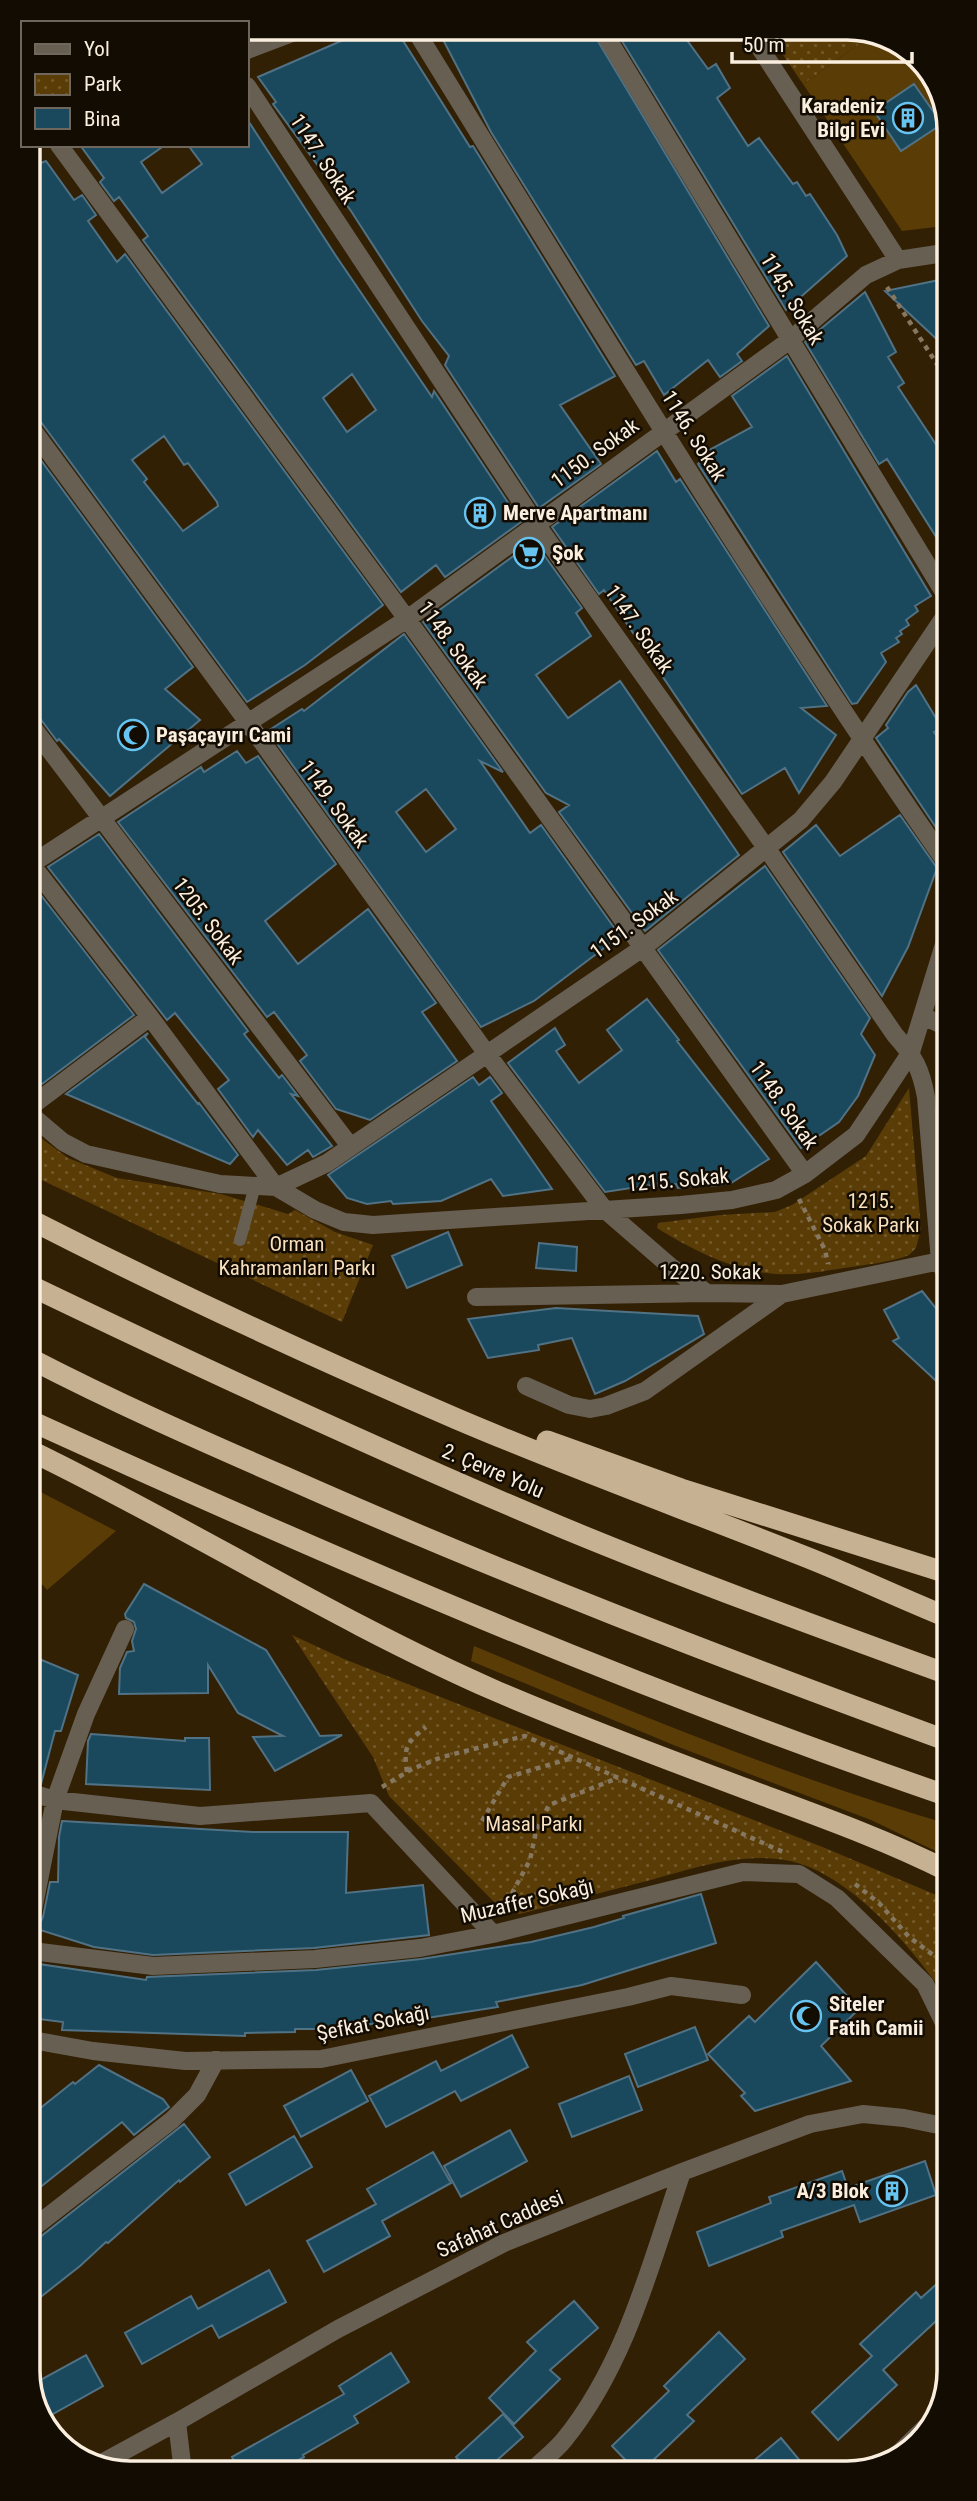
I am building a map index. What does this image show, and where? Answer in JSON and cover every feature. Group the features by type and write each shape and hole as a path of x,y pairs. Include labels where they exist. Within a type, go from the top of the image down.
{"highway":[{"path":"40,1224 274,1337 457,1419 698,1517 808,1558 937,1614"},
{"name":"2. Çevre Yolu","path":"40,1290 334,1429 562,1527 768,1609 937,1670"},
{"path":"40,1363 217,1447 494,1568 639,1626 937,1737"},
{"path":"457,1419 528,1434 694,1493 937,1570"},
{"path":"40,1425 508,1631 709,1710 937,1792"},
{"path":"40,1455 137,1503 240,1562 495,1690 881,1839 937,1866"}],"street":[{"path":"248,51 275,40"},
{"name":"1146. Sokak","path":"421,40 663,431 862,741 937,849"},
{"name":"1145. Sokak","path":"608,40 937,581"},
{"path":"755,40 898,261"},
{"name":"1147. Sokak","path":"248,88 536,524 767,849 895,1035 911,1052 922,1074 926,1097 937,1208"},
{"name":"1148. Sokak","path":"60,147 644,947 798,1178"},
{"name":"1150. Sokak","path":"40,857 407,619 790,340 876,269 898,261 937,254"},
{"name":"1149. Sokak","path":"40,440 487,1054 604,1209 671,1267 707,1293"},
{"name":"1151. Sokak","path":"276,1187 327,1163 644,947 767,849 801,820 833,782 937,629"},
{"name":"1205. Sokak","path":"40,737 350,1146"},
{"path":"40,877 150,1017 276,1187"},
{"name":"1215. Sokak","path":"276,1187 315,1210 344,1222 373,1225 732,1200 776,1190 798,1178 856,1135 911,1052 937,969"},
{"path":"923,1016 937,1023"},
{"path":"40,1100 150,1017"},
{"path":"40,1122 63,1142 86,1154 220,1184 276,1187"},
{"name":"1220. Sokak","path":"476,1297 782,1294 937,1270"},
{"path":"526,1386 569,1405 590,1409 606,1406 645,1391 782,1294"},
{"path":"40,1875 55,1800 86,1714 125,1629"},
{"path":"40,1795 55,1800 200,1816 372,1802 493,1934"},
{"name":"Muzaffer Sokağı","path":"40,1952 153,1966 315,1959 420,1948 493,1934 743,1872 799,1874 837,1898 925,1984 937,2009"},
{"name":"Şefkat Sokağı","path":"40,2041 93,2052 186,2061 321,2059 671,1986 742,1995"},
{"path":"40,2223 172,2120 197,2095 216,2060"},
{"name":"Safahat Caddesi","path":"110,2459 338,2329 505,2243 810,2124 863,2114 937,2125"},
{"path":"543,2461 563,2442 603,2384 636,2306 682,2172"},
{"path":"177,2422 182,2461"}],"lane":[{"path":"240,1240 255,1186"}],"path":[{"path":"876,269 937,364"},
{"path":"798,1178 825,1250 829,1270"},
{"path":"407,1772 404,1754 412,1738 426,1727"},
{"path":"372,1802 384,1784 407,1772 442,1757 525,1736 788,1854"},
{"path":"482,1821 508,1777 573,1758"},
{"path":"509,1903 510,1895 530,1860 536,1831 549,1805 618,1778"},
{"path":"851,1882 873,1898 909,1937 937,1958"}],"green space":[{"path":"773,40 863,42 803,84"},
{"path":"863,42 892,52 918,75 928,90 935,112 937,227 902,231 803,84"},
{"name":"1215. Sokak Parkı","path":"909,1088 921,1229 916,1248 909,1255 820,1272 766,1273 737,1267 709,1256 657,1228 658,1223 720,1215 775,1212 792,1205 866,1156"},
{"name":"Orman Kahramanları Parkı","path":"40,1137 68,1158 117,1178 221,1194 288,1214 295,1210 335,1232 373,1245 342,1322 40,1179"},
{"path":"40,1492 116,1531 47,1590 40,1582"},
{"name":"Masal Parkı","path":"292,1635 344,1659 825,1848 937,1895 937,1985 902,1940 864,1902 822,1873 781,1859 720,1862 520,1914 502,1910 389,1796 373,1757"},
{"path":"474,1646 768,1764 937,1821 937,1852 871,1820 676,1746 471,1661"}],"building":[{"path":"343,40 403,40 470,147 473,146 615,376 560,405 601,464 539,508 445,365 449,356 422,321 351,211 273,104 276,102 258,77"},
{"path":"443,40 597,40 769,326 737,354 742,361 720,377 708,360 664,395 644,361 636,365 491,132"},
{"path":"621,40 687,40 708,69 716,64 730,88 717,98 748,146 759,138 793,184 797,182 806,196 810,194 837,235 847,256 786,310"},
{"name":"Karadeniz Bilgi Evi","path":"914,84 935,114 937,127 901,151 874,111"},
{"path":"248,121 336,256 432,397 434,391 521,522 445,577 436,565 401,592 143,240 148,236 119,197 114,201 100,182 104,178 81,147 162,147 141,162 162,193 202,164 189,147 248,147","holes":["352,374 376,410 347,432 323,398"]},
{"path":"46,161 74,200 82,195 96,215 88,221 117,262 125,254 383,605 305,665 247,702 40,421 40,163","holes":["164,436 184,465 188,463 218,506 183,531 144,482 147,479 132,460"]},
{"path":"937,280 937,339 885,291"},
{"path":"865,292 896,352 888,357 904,383 898,387 937,446 937,538 887,459 879,464 805,342"},
{"path":"787,356 931,596 915,606 918,611 906,620 909,625 900,631 902,634 896,638 899,642 881,653 886,662 857,703 852,704 698,464 704,459 702,454 752,427 732,396"},
{"path":"657,451 676,482 680,479 827,706 801,708 836,735 799,793 785,768 742,794 604,590 599,594 552,527"},
{"path":"40,459 193,667 165,689 200,720 110,796 59,739 57,741 40,718"},
{"path":"534,541 582,608 576,613 591,636 536,675 568,718 620,681 739,855 645,931 559,812 569,805 546,793 423,622"},
{"path":"404,634 503,772 480,761 530,833 541,825 620,936 534,1001 481,1027 268,731 302,709 304,711","holes":["426,789 456,829 426,852 396,812"]},
{"path":"916,685 937,720 937,730 934,732 937,736 937,829 876,738 888,728 886,725 908,692"},
{"path":"237,751 246,763 258,756 336,864 265,921 298,964 368,909 436,1003 422,1012 457,1061 370,1120 336,1109 300,1061 307,1055 274,1012 267,1017 118,822 201,767 204,772"},
{"path":"900,815 937,868 908,947 882,996 783,852 816,825 840,856"},
{"path":"99,834 248,1031 244,1034 279,1078 282,1075 298,1096 291,1094 332,1146 313,1157 308,1150 287,1165 258,1130 253,1137 218,1089 229,1080 175,1013 167,1020 48,867"},
{"path":"765,866 870,1018 861,1034 875,1055 858,1096 839,1122 801,1148 658,950"},
{"path":"40,894 134,1015 42,1084 40,1082"},
{"path":"647,999 769,1159 731,1183 678,1188 676,1184 660,1188 657,1184 605,1192 508,1063 555,1028 565,1045 556,1051 579,1083 622,1050 607,1030"},
{"path":"148,1033 145,1037 238,1155 230,1164 66,1094"},
{"path":"473,1077 479,1085 490,1077 502,1093 491,1101 552,1189 503,1196 491,1179 441,1201 367,1204 347,1198 328,1175"},
{"path":"448,1232 462,1265 407,1288 392,1256"},
{"path":"539,1243 577,1247 576,1271 536,1268"},
{"path":"922,1291 937,1310 937,1382 893,1341 899,1338 884,1310"},
{"path":"556,1308 698,1316 704,1334 625,1381 595,1394 572,1338 538,1345 539,1350 488,1358 468,1319"},
{"path":"144,1584 266,1650 320,1736 342,1735 275,1771 253,1737 283,1736 238,1713 208,1665 208,1693 119,1694 120,1668 127,1652 134,1651 132,1641 136,1629 134,1622 126,1618 125,1614"},
{"path":"40,1659 78,1675 61,1731 55,1731 41,1784"},
{"path":"91,1734 185,1741 185,1738 209,1738 210,1790 86,1784 88,1741"},
{"path":"62,1821 253,1832 348,1832 346,1893 423,1885 429,1935 314,1948 153,1955 94,1947 40,1930 50,1882 58,1882"},
{"path":"701,1894 716,1943 582,1985 496,2002 498,2007 401,2022 343,2026 343,2029 295,2029 295,2032 245,2033 245,2036 62,2030 63,2022 40,2019 40,1964 146,1980 147,1977 316,1970 421,1959 531,1942 594,1927 624,1918 623,1916"},
{"path":"816,1962 859,2009 821,2046 851,2081 755,2111 741,2096 745,2093 708,2054 749,2016 755,2022"},
{"path":"695,2027 708,2060 638,2087 625,2054"},
{"path":"512,2035 528,2067 461,2101 455,2091 386,2127 369,2096 436,2061 441,2071"},
{"path":"99,2065 163,2099 169,2107 134,2135 122,2122 40,2187 40,2108 73,2082 75,2084"},
{"path":"351,2070 368,2101 301,2137 284,2106"},
{"path":"629,2076 642,2110 572,2137 559,2104"},
{"path":"184,2124 210,2157 40,2297 40,2237"},
{"path":"510,2130 527,2161 461,2197 444,2166"},
{"path":"294,2136 312,2167 246,2205 229,2174"},
{"path":"433,2152 451,2183 382,2221 390,2236 324,2272 307,2241 376,2204 367,2189"},
{"path":"925,2161 936,2195 860,2222 854,2205 781,2231 783,2237 709,2266 697,2232 771,2203 769,2197 842,2171 848,2188"},
{"path":"269,2270 286,2302 219,2338 212,2325 142,2364 125,2333 191,2296 198,2309"},
{"path":"937,2284 937,2320 883,2370 897,2385 838,2440 812,2412 872,2356 860,2344 916,2292 921,2298"},
{"path":"574,2301 598,2328 550,2370 560,2379 514,2424 489,2398 536,2351 527,2342"},
{"path":"719,2332 745,2359 687,2415 694,2421 652,2461 626,2461 612,2446 669,2391 664,2386"},
{"path":"391,2353 409,2382 354,2416 358,2423 297,2461 234,2461 232,2457 344,2394 339,2386"},
{"path":"86,2355 103,2386 51,2415 41,2380"},
{"path":"503,2414 523,2437 496,2461 460,2461 456,2457"},
{"path":"781,2438 800,2461 754,2461"}],"place":[{"name":"Karadeniz Bilgi Evi","path":"908,118"},
{"name":"Merve Apartmanı","path":"480,513"},
{"name":"Şok","path":"529,553"},
{"name":"Paşaçayırı Cami","path":"133,735"},
{"name":"Siteler Fatih Camii","path":"806,2016"},
{"name":"A/3 Blok","path":"892,2191"}]}
